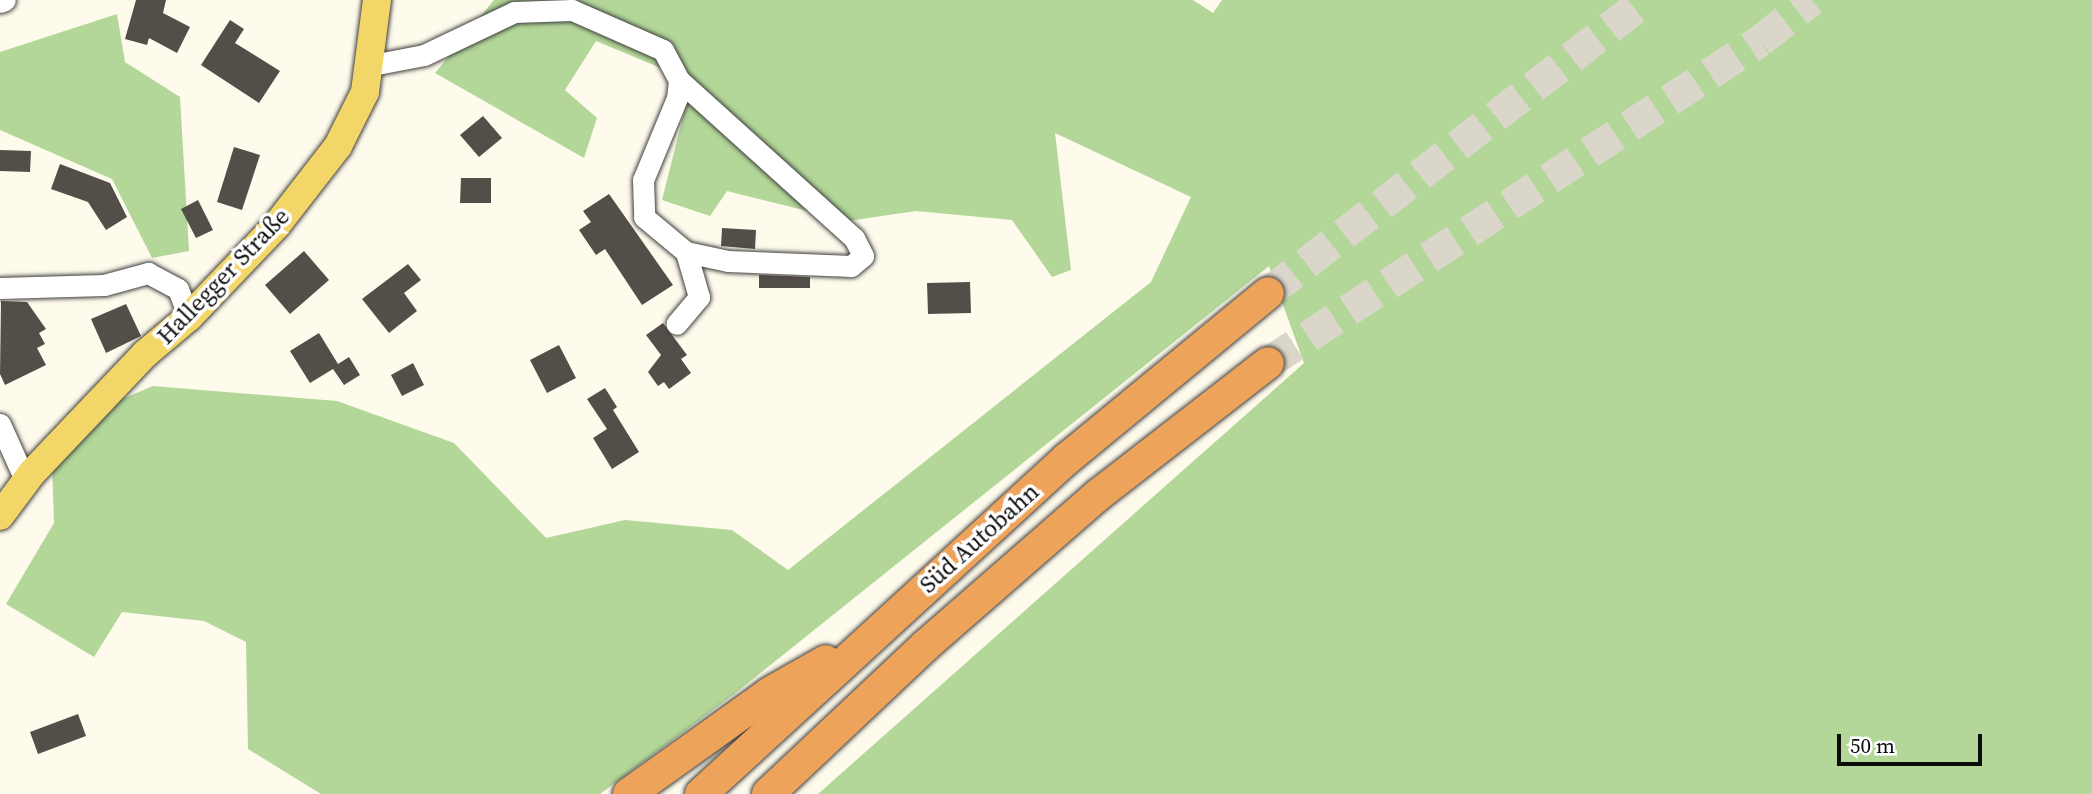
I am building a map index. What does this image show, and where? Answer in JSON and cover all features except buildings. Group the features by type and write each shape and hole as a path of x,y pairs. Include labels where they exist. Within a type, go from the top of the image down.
{"highway":[{"name":"Süd Autobahn","path":"701,794 870,636 1068,458 1268,293"},
{"name":"Süd Autobahn","path":"768,794 925,646 1098,495 1268,363"},
{"path":"629,794 770,693 870,636"}],"main road":[{"name":"Hallegger Straße","path":"0,516 21,487 145,354 189,317 276,226 338,146 357,113 372,65 377,0"}],"street":[{"path":"0,2 5,0"},
{"path":"372,65 424,55 514,12 572,10 663,50 679,80 854,238 863,256 851,266 728,261 686,252 644,218 643,180 677,98 679,80"},
{"path":"676,324 699,297 686,252"},
{"path":"0,288 104,285 148,273 178,289 189,317"},
{"path":"0,424 21,487"},
{"path":"0,461 21,487"}],"green space":[{"path":"494,0 1193,0 1213,13 1222,0 2092,0 2092,794 818,794 1304,363 1269,266 733,695 600,794 321,794 248,749 246,642 204,621 122,612 94,657 6,604 54,523 52,465 115,402 153,386 337,401 454,443 546,538 625,520 732,530 788,570 1151,282 1191,197 1055,133 1071,270 1052,277 1012,220 916,211 848,221 727,191 710,216 662,200 692,81 596,41 565,90 597,118 584,158 435,73"},
{"path":"117,14 125,62 180,97 189,251 152,258 112,179 0,130 0,52"}],"tunnel":[{"path":"1268,293 1646,0"},
{"path":"1268,363 1760,41 1812,0"}]}
